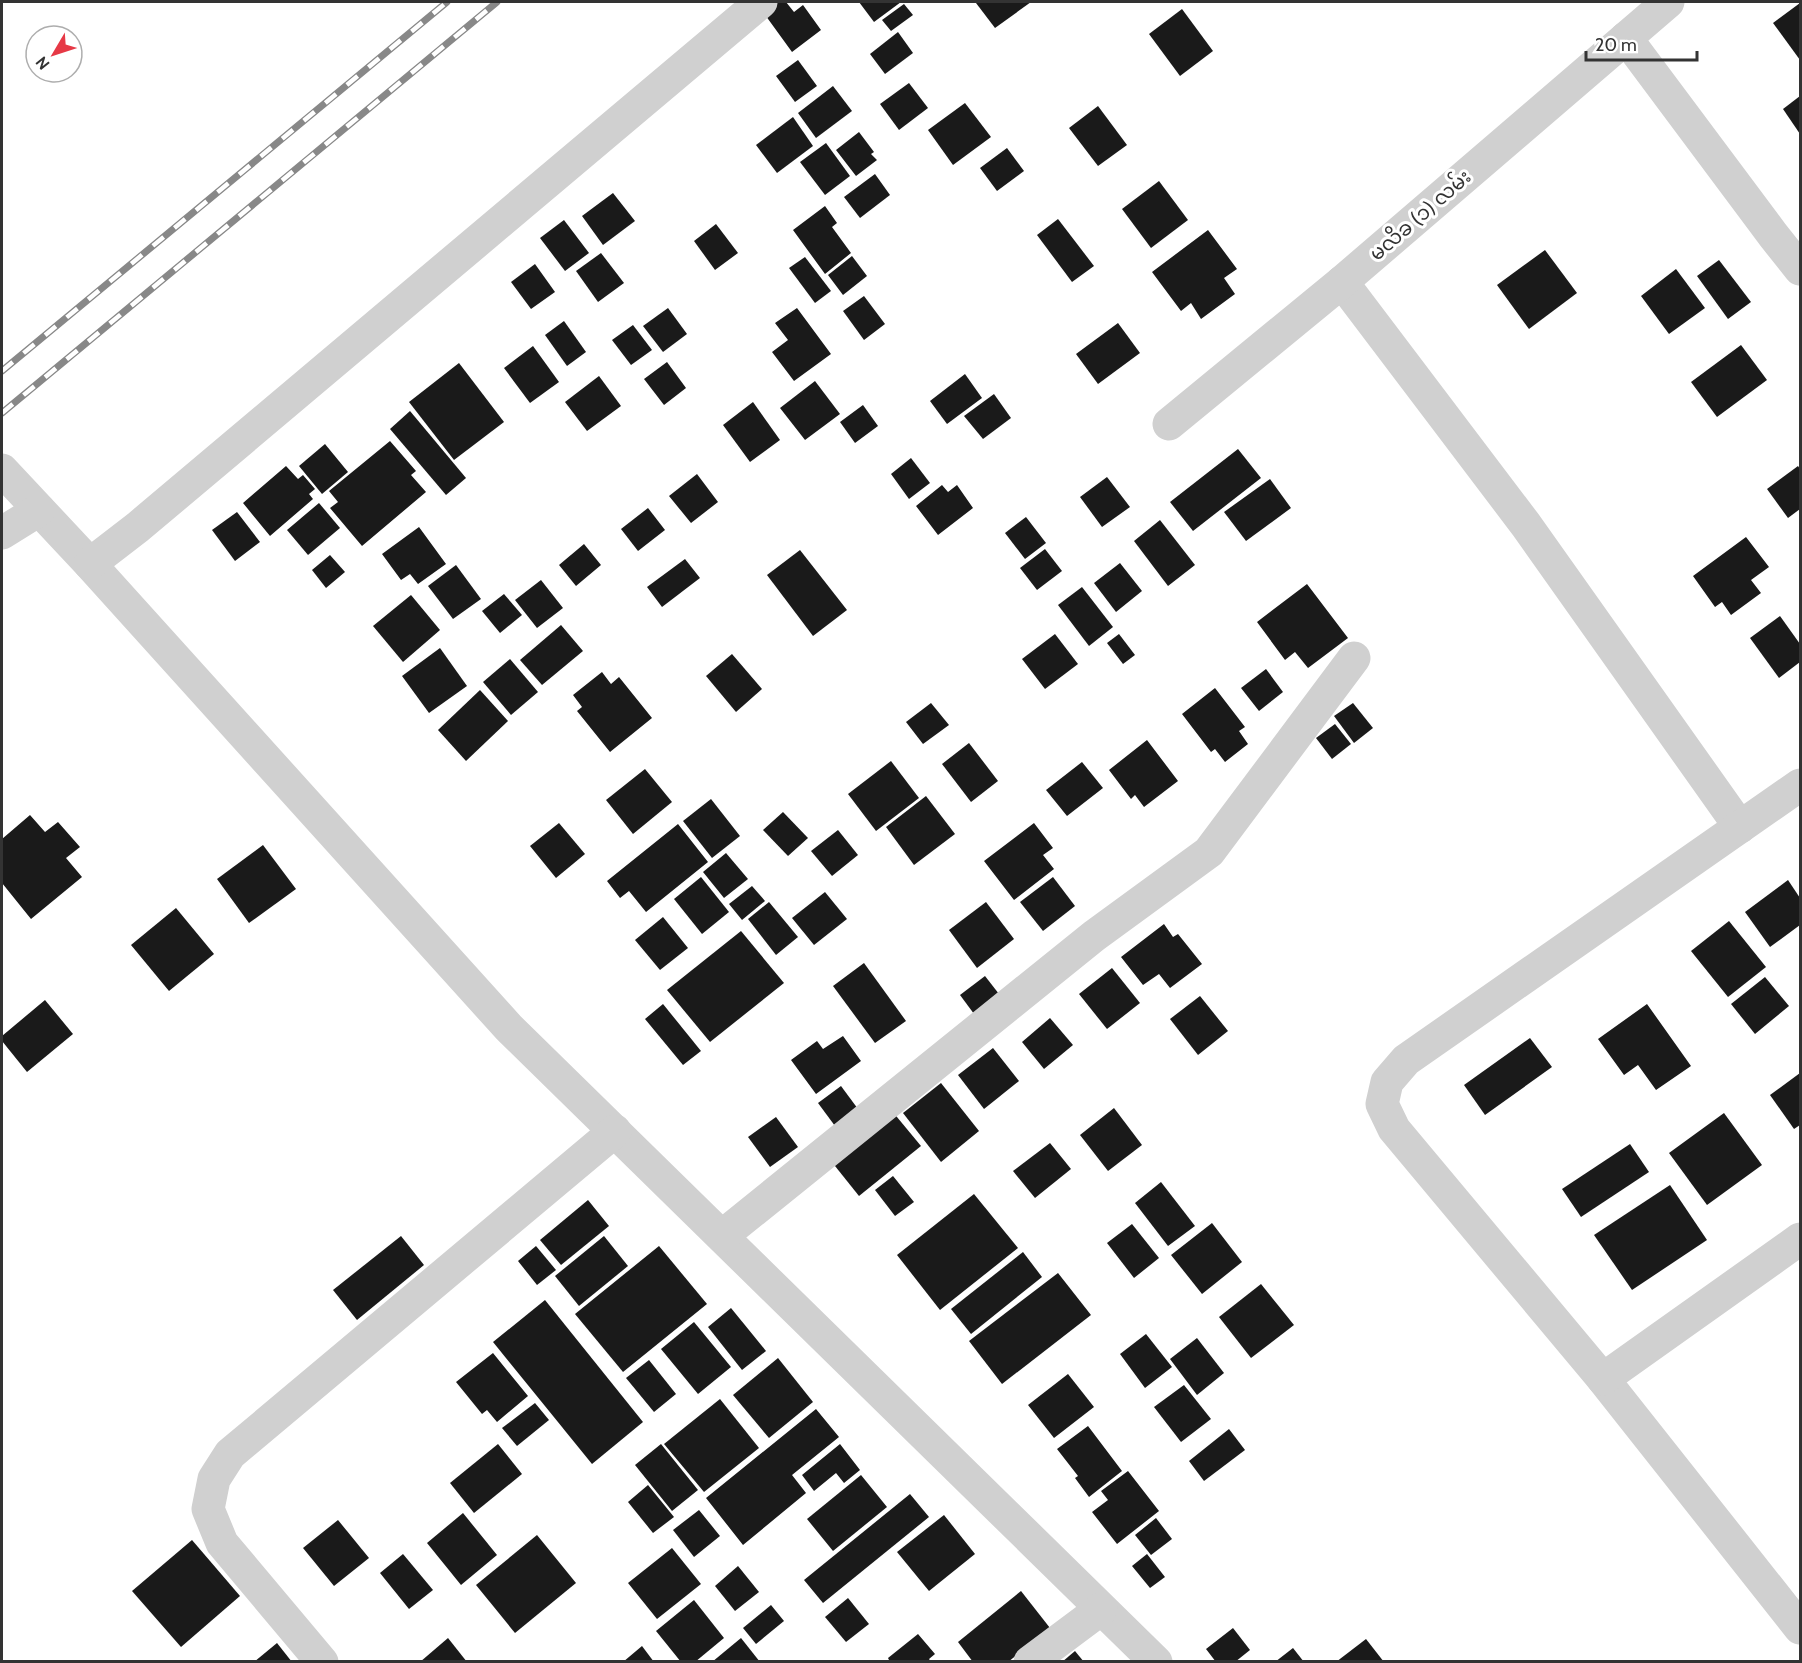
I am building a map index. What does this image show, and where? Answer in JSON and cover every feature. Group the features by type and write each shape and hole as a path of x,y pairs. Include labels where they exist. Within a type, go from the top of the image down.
{"street":[{"path":"90,564 138,527 760,2"},
{"name":"မလိခ (၁) လမ်း","path":"1168,423 1342,282 1668,2"},
{"path":"1626,38 1800,269"},
{"path":"1342,282 1526,525 1740,827"},
{"path":"2,470 90,564 509,1028 1156,1662"},
{"path":"2,532 39,510"},
{"path":"722,1236 1094,936 1209,852 1354,658"},
{"path":"1800,785 1406,1060 1387,1082 1382,1104 1394,1129 1603,1379 1800,1628"},
{"path":"322,1662 222,1543 208,1509 214,1479 230,1454 615,1131"},
{"path":"1603,1379 1800,1239"},
{"path":"1029,1662 1101,1609"}],"building":[{"path":"778,2 786,2 794,12 803,5 821,30 792,52 763,12"},
{"path":"859,2 901,2 874,22"},
{"path":"1031,2 995,28 976,3"},
{"path":"1800,3 1800,60 1773,23"},
{"path":"904,4 913,15 891,31 882,20"},
{"path":"1182,9 1213,51 1180,76 1149,34"},
{"path":"898,32 913,53 885,74 870,54"},
{"path":"798,60 817,86 795,102 776,76"},
{"path":"909,83 928,108 899,130 880,104"},
{"path":"833,86 852,111 816,138 798,113"},
{"path":"1800,96 1800,134 1783,109"},
{"path":"965,103 991,137 953,165 928,130"},
{"path":"1098,106 1127,145 1098,166 1069,128"},
{"path":"793,117 813,146 777,173 756,145"},
{"path":"859,132 874,152 871,154 877,160 856,176 836,150"},
{"path":"826,143 850,176 825,195 800,162"},
{"path":"1007,148 1024,171 997,191 980,168"},
{"path":"875,174 890,195 860,218 844,197"},
{"path":"1159,181 1188,220 1151,248 1122,209"},
{"path":"613,193 635,221 603,245 582,216"},
{"path":"825,206 837,223 832,227 851,253 825,274 793,230"},
{"path":"1058,219 1094,266 1072,282 1037,235"},
{"path":"564,220 589,253 565,271 540,238"},
{"path":"716,224 738,253 715,270 694,241"},
{"path":"1208,230 1237,269 1224,278 1235,294 1201,319 1191,303 1181,311 1152,272"},
{"path":"1545,250 1577,293 1529,329 1497,285"},
{"path":"601,253 624,283 598,302 576,271"},
{"path":"852,256 867,276 843,295 828,275"},
{"path":"805,257 831,291 815,303 789,268"},
{"path":"1719,260 1751,302 1728,319 1697,276"},
{"path":"535,264 555,292 531,309 511,282"},
{"path":"1676,269 1705,308 1669,334 1641,296"},
{"path":"864,296 885,324 864,340 843,311"},
{"path":"668,308 687,334 663,352 643,326"},
{"path":"797,308 831,354 794,381 772,352 788,340 775,323"},
{"path":"564,321 586,352 567,366 545,335"},
{"path":"1118,323 1140,353 1098,384 1076,354"},
{"path":"633,325 652,350 631,365 612,340"},
{"path":"1741,345 1767,380 1717,417 1691,382"},
{"path":"533,346 559,382 530,403 504,368"},
{"path":"667,362 686,388 664,405 644,379"},
{"path":"459,363 504,422 454,460 409,402"},
{"path":"965,374 982,398 947,424 930,401"},
{"path":"599,376 621,406 587,431 565,402"},
{"path":"815,381 840,414 805,440 780,408"},
{"path":"994,394 1011,418 983,439 964,416"},
{"path":"753,402 780,440 750,462 723,425"},
{"path":"863,405 878,426 855,443 840,422"},
{"path":"410,411 466,478 446,495 390,429"},
{"path":"390,441 416,471 411,475 426,492 362,546 330,508 338,502 329,491"},
{"path":"325,444 348,472 322,494 299,466"},
{"path":"1238,449 1261,478 1193,531 1170,502"},
{"path":"911,458 930,483 909,499 891,474"},
{"path":"286,466 298,479 303,475 315,489 309,494 313,499 270,536 243,503"},
{"path":"1798,466 1800,469 1800,509 1788,518 1767,489"},
{"path":"697,474 718,502 691,523 669,496"},
{"path":"1107,477 1130,507 1102,527 1080,497"},
{"path":"1270,479 1291,508 1246,541 1224,512"},
{"path":"942,485 948,492 957,485 973,508 938,535 916,506"},
{"path":"319,503 340,528 308,555 287,530"},
{"path":"648,508 665,530 638,551 621,529"},
{"path":"237,512 260,542 235,561 212,530"},
{"path":"1026,517 1046,543 1025,559 1005,533"},
{"path":"1160,520 1195,565 1168,586 1134,541"},
{"path":"419,527 446,564 418,584 410,574 401,580 382,554"},
{"path":"1746,537 1769,567 1751,580 1761,593 1731,615 1722,602 1715,607 1693,576"},
{"path":"584,544 601,565 576,586 559,565"},
{"path":"1045,549 1062,571 1037,590 1020,568"},
{"path":"800,550 847,610 813,636 767,575"},
{"path":"330,555 345,572 326,588 312,570"},
{"path":"685,559 700,578 662,607 647,587"},
{"path":"1120,563 1142,591 1116,612 1094,583"},
{"path":"456,565 481,599 453,619 428,586"},
{"path":"541,580 563,608 537,628 515,600"},
{"path":"1307,584 1348,638 1308,668 1295,652 1285,660 1257,622"},
{"path":"1082,587 1113,627 1089,646 1058,605"},
{"path":"504,594 522,615 500,633 482,611"},
{"path":"411,595 440,630 403,662 373,626"},
{"path":"1780,616 1800,644 1800,662 1779,678 1750,638"},
{"path":"561,625 583,651 542,685 520,660"},
{"path":"1055,634 1078,664 1045,689 1022,659"},
{"path":"1119,634 1135,655 1123,664 1107,643"},
{"path":"440,648 467,686 429,713 402,676"},
{"path":"732,654 762,689 736,712 706,676"},
{"path":"510,659 538,692 511,715 483,682"},
{"path":"1266,669 1283,692 1259,711 1241,688"},
{"path":"602,672 611,684 619,677 652,718 610,752 577,711 582,707 573,695"},
{"path":"1215,688 1245,727 1239,731 1248,744 1225,762 1215,749 1211,752 1182,714"},
{"path":"480,690 508,721 466,761 438,730"},
{"path":"931,703 949,725 923,744 906,722"},
{"path":"1353,703 1373,728 1354,743 1334,716"},
{"path":"1335,724 1351,744 1332,759 1316,738"},
{"path":"1147,740 1178,781 1144,807 1135,795 1131,799 1109,770"},
{"path":"969,743 998,781 971,802 942,764"},
{"path":"891,761 919,798 876,831 848,794"},
{"path":"1082,762 1103,788 1067,816 1046,790"},
{"path":"645,769 672,802 633,834 606,800"},
{"path":"926,796 955,834 914,865 886,827"},
{"path":"711,799 740,836 712,858 683,821"},
{"path":"783,812 808,838 788,856 763,830"},
{"path":"30,815 45,832 58,822 80,847 66,858 82,877 31,919 2,883 2,839"},
{"path":"559,823 585,854 556,878 530,846"},
{"path":"1034,823 1053,848 1043,855 1054,869 1014,900 984,861"},
{"path":"678,824 708,862 646,912 629,891 620,898 607,881"},
{"path":"838,830 858,855 832,876 811,851"},
{"path":"263,845 296,889 249,923 217,879"},
{"path":"726,853 748,879 724,898 703,872"},
{"path":"701,877 729,912 702,934 674,899"},
{"path":"1053,877 1075,906 1043,931 1020,902"},
{"path":"1788,880 1800,898 1800,925 1770,947 1745,912"},
{"path":"752,886 765,901 742,920 729,904"},
{"path":"825,892 847,919 814,945 792,918"},
{"path":"769,902 798,937 776,955 748,919"},
{"path":"986,902 1014,939 977,968 949,930"},
{"path":"176,908 214,954 169,991 131,945"},
{"path":"663,917 688,948 660,970 635,940"},
{"path":"1729,921 1766,967 1728,997 1691,951"},
{"path":"1164,924 1173,937 1178,934 1202,964 1170,988 1159,974 1143,985 1121,957"},
{"path":"741,931 784,983 710,1042 667,990"},
{"path":"864,963 906,1021 875,1043 833,986"},
{"path":"1112,968 1140,1003 1107,1029 1079,994"},
{"path":"985,976 1006,1003 980,1022 960,995"},
{"path":"1765,977 1789,1006 1755,1034 1731,1004"},
{"path":"1200,996 1228,1031 1198,1055 1170,1019"},
{"path":"45,1000 73,1034 27,1072 2,1041 2,1036"},
{"path":"663,1004 701,1051 683,1065 645,1019"},
{"path":"1647,1004 1691,1066 1656,1090 1638,1065 1624,1075 1598,1039"},
{"path":"1050,1018 1073,1045 1044,1069 1022,1042"},
{"path":"843,1036 861,1061 816,1094 791,1060 817,1041 823,1049"},
{"path":"1530,1038 1552,1067 1485,1115 1464,1085"},
{"path":"993,1048 1019,1081 984,1109 958,1075"},
{"path":"1800,1073 1800,1125 1794,1129 1770,1095"},
{"path":"941,1083 979,1131 941,1162 903,1113"},
{"path":"841,1086 858,1109 835,1126 818,1103"},
{"path":"1114,1108 1142,1145 1108,1171 1080,1135"},
{"path":"892,1111 921,1146 859,1196 831,1161"},
{"path":"1724,1113 1762,1165 1707,1205 1669,1153"},
{"path":"776,1117 798,1147 770,1167 748,1137"},
{"path":"1050,1143 1071,1169 1035,1198 1013,1171"},
{"path":"1630,1144 1649,1172 1581,1217 1562,1189"},
{"path":"893,1176 914,1202 895,1216 875,1190"},
{"path":"1161,1182 1195,1226 1168,1246 1135,1203"},
{"path":"1670,1185 1707,1240 1632,1290 1594,1235"},
{"path":"974,1194 1018,1248 940,1310 897,1255"},
{"path":"588,1200 609,1226 561,1265 540,1240"},
{"path":"1212,1223 1242,1262 1202,1294 1171,1255"},
{"path":"1132,1224 1159,1258 1134,1278 1107,1243"},
{"path":"401,1236 424,1265 357,1320 333,1290"},
{"path":"604,1236 628,1266 579,1306 555,1276"},
{"path":"536,1246 556,1270 537,1285 518,1261"},
{"path":"659,1246 707,1304 623,1372 575,1314"},
{"path":"1023,1252 1042,1277 971,1334 951,1309"},
{"path":"1058,1273 1091,1315 1002,1384 969,1341"},
{"path":"1261,1284 1294,1325 1251,1358 1219,1317"},
{"path":"545,1300 643,1422 592,1464 493,1342"},
{"path":"731,1308 766,1351 742,1370 708,1327"},
{"path":"694,1322 731,1367 698,1394 661,1349"},
{"path":"1146,1334 1172,1367 1145,1388 1120,1354"},
{"path":"1197,1338 1224,1373 1197,1395 1170,1359"},
{"path":"493,1353 528,1396 497,1422 487,1410 482,1414 456,1382"},
{"path":"778,1358 813,1402 769,1438 733,1395"},
{"path":"649,1360 676,1394 654,1412 626,1378"},
{"path":"1068,1374 1094,1407 1054,1438 1028,1405"},
{"path":"1184,1385 1211,1419 1181,1442 1154,1407"},
{"path":"720,1399 759,1448 704,1492 664,1444"},
{"path":"535,1403 549,1420 517,1446 502,1428"},
{"path":"816,1409 839,1437 792,1475 806,1493 743,1545 706,1498"},
{"path":"1088,1426 1122,1471 1089,1497 1075,1478 1078,1476 1057,1449"},
{"path":"1229,1429 1245,1450 1204,1481 1189,1461"},
{"path":"498,1444 522,1474 474,1513 450,1483"},
{"path":"661,1444 698,1490 672,1511 635,1465"},
{"path":"840,1444 860,1470 844,1483 836,1473 814,1491 802,1475"},
{"path":"1128,1471 1159,1511 1117,1544 1092,1512 1108,1500 1101,1491"},
{"path":"861,1475 887,1507 833,1551 807,1519"},
{"path":"648,1485 674,1517 653,1533 628,1502"},
{"path":"910,1494 929,1517 823,1603 804,1580"},
{"path":"699,1510 720,1536 694,1557 673,1530"},
{"path":"463,1513 497,1555 461,1585 427,1543"},
{"path":"944,1515 975,1554 929,1591 897,1552"},
{"path":"1156,1518 1172,1539 1151,1555 1135,1535"},
{"path":"338,1520 369,1558 334,1586 303,1548"},
{"path":"537,1535 576,1583 515,1633 476,1585"},
{"path":"192,1540 240,1596 181,1647 132,1591"},
{"path":"672,1548 701,1584 657,1619 628,1583"},
{"path":"403,1554 433,1590 409,1609 380,1573"},
{"path":"1147,1554 1165,1577 1150,1588 1132,1566"},
{"path":"738,1566 759,1592 735,1611 715,1586"},
{"path":"1021,1591 1050,1628 1008,1662 973,1662 958,1642"},
{"path":"848,1598 869,1624 846,1642 825,1617"},
{"path":"694,1600 724,1638 695,1662 681,1662 656,1631"},
{"path":"771,1605 784,1621 756,1644 743,1628"},
{"path":"1233,1628 1250,1650 1235,1662 1216,1662 1206,1649"},
{"path":"918,1634 935,1654 929,1659 931,1662 890,1662 888,1658"},
{"path":"448,1638 467,1662 420,1662"},
{"path":"741,1638 760,1662 712,1662"},
{"path":"1366,1639 1384,1662 1336,1662"},
{"path":"277,1643 292,1662 254,1662"},
{"path":"642,1646 654,1662 623,1662"},
{"path":"1293,1648 1304,1662 1275,1662"},
{"path":"1075,1651 1084,1662 1062,1662"}],"railway":[{"path":"2,371 447,2"},
{"path":"2,413 497,2"}]}
